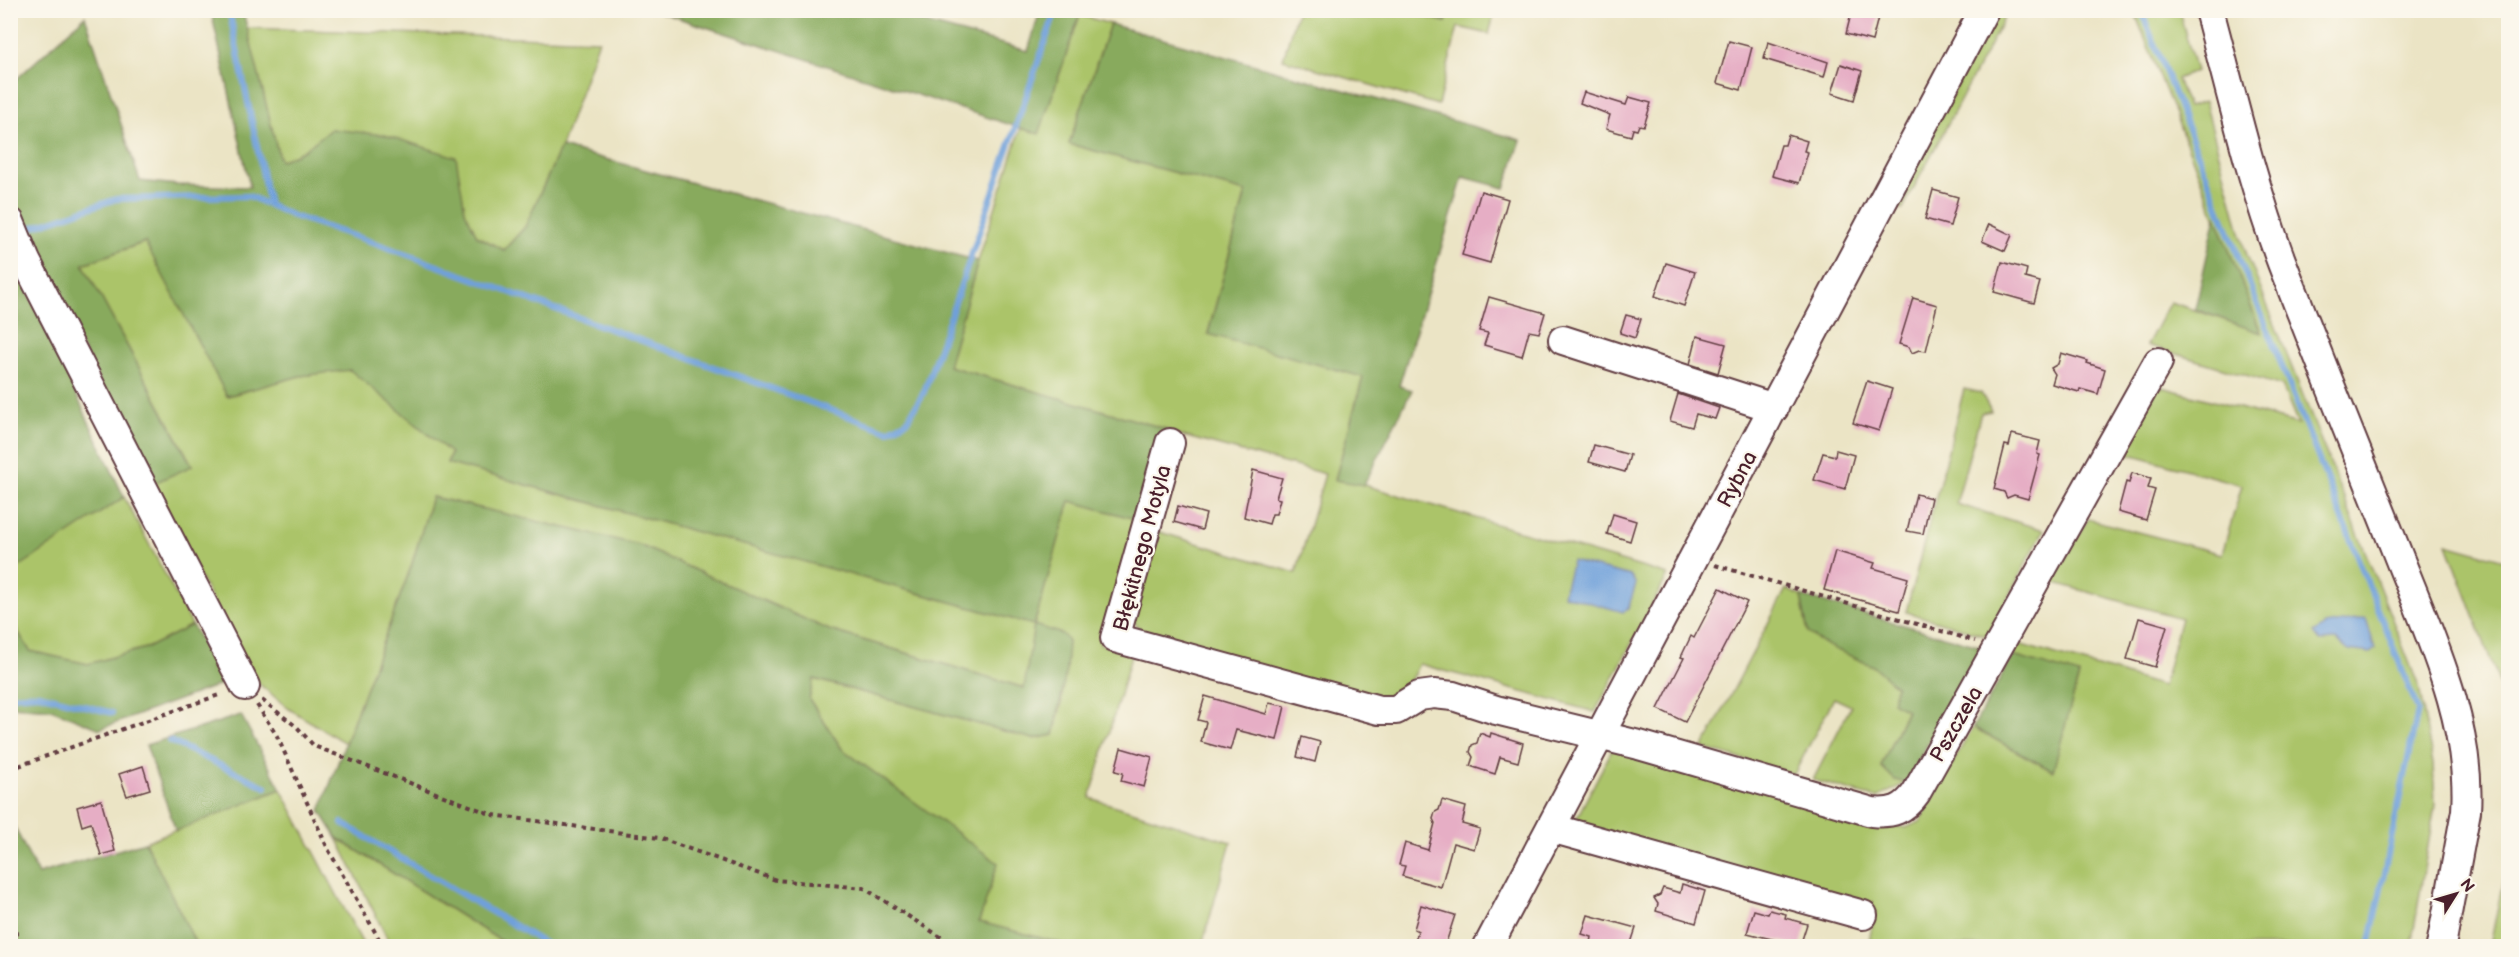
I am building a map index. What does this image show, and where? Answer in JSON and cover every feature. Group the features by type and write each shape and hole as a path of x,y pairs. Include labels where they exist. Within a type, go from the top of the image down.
{"street":[{"name":"Rybna","path":"1488,946 1984,10"},
{"path":"2209,10 2268,226 2422,618 2452,704 2462,745 2467,792 2466,811 2441,946"},
{"path":"10,222 26,261 245,686"},
{"path":"1563,340 1774,408"},
{"name":"Pszczela","path":"1600,735 1872,812 1888,813 1901,809 1916,793 2158,362"},
{"name":"Błękitnego Motyla","path":"1170,443 1115,638 1379,710 1396,710 1419,696 1434,694 1453,696 1496,710 1600,735"},
{"path":"1551,828 1863,915"}],"path":[{"path":"1695,559 1999,647"},
{"path":"10,769 245,686"},
{"path":"245,686 277,736 328,849 382,946"},
{"path":"245,686 297,727 314,746 493,815 659,838 776,880 864,888 955,946"},
{"path":"10,914 20,946"}],"green space":[{"path":"1449,10 1446,22 1403,11"},
{"path":"211,11 243,11 280,161 303,151 331,129 385,135 456,157 465,211 477,236 504,250 525,227 561,147 978,261 948,366 1166,429 1139,520 1070,501 1034,625 447,463 451,453 350,370 300,376 227,396 145,242 83,264 192,466 152,484 25,237 11,196 10,85 85,16 140,181 178,185 250,187"},
{"path":"656,11 883,11 1028,51 1040,11 1081,11 1039,134"},
{"path":"1297,11 1403,11 1446,22 1449,11 1495,11 1489,34 1458,27 1438,105 1283,59"},
{"path":"1995,11 2008,11 1902,210 1894,207"},
{"path":"2134,11 2179,11 2196,71 2177,79 2188,107 2205,102 2244,247 2419,687 2433,764 2435,805 2411,946 1868,946 1875,913 1571,829 1613,748 1905,828 1920,822 1973,727 2052,771 2079,676 2013,656 2018,644 2163,686 2181,618 2052,582 2088,519 2222,554 2242,485 2123,452 2158,386 2298,424 2282,386 2147,345 2170,302 2261,332"},
{"path":"1080,15 1110,24 1069,144 1246,192 1208,333 1363,377 1335,480 1364,485 1668,575 1595,712 1419,664 1400,700 1387,704 1152,636 1140,629 1128,614 1153,530 1296,573 1325,474 1179,435 1166,429 948,366 978,261 1021,128 1039,133"},
{"path":"1110,24 1521,140 1505,188 1463,177 1399,386 1412,390 1364,485 1335,480 1363,377 1208,334 1246,192 1069,144"},
{"path":"247,28 599,40 561,147 525,227 504,250 477,236 465,211 455,157 332,129 303,151 280,161"},
{"path":"2216,216 2261,333 2195,309"},
{"path":"146,242 227,396 300,376 350,369 451,453 447,463 1034,625 1025,688 829,630 639,545 432,497 411,567 345,743 289,709 252,678 152,484 192,465 83,264"},
{"path":"10,253 124,497 11,572 10,572"},
{"path":"1964,389 1981,393 1991,411 1981,413 1956,504 2044,530 1987,636 1906,612"},
{"path":"124,497 192,625 149,647 88,664 30,651 11,621 10,572"},
{"path":"432,497 639,545 829,630 1024,688 1034,625 1062,634 1068,641 1066,671 1054,735 1033,739 814,679 809,699 842,749 998,863 979,922 1072,946 509,946 337,838 320,811 411,567"},
{"path":"1070,500 1139,520 1100,644 1132,653 1090,798 1231,842 1202,946 1072,946 979,922 997,863 842,749 809,699 813,679 1033,739 1054,735 1061,705 1068,641 1034,625"},
{"path":"2447,544 2508,561 2508,706"},
{"path":"1786,589 1801,596 1808,633 1869,664 1890,679 1898,690 1907,709 1881,766 1906,783 1877,798 1813,780 1851,706 1834,698 1794,774 1703,748"},
{"path":"1801,596 1982,647 1906,783 1895,780 1881,766 1907,710 1892,702 1896,686 1873,666 1826,645 1808,633"},
{"path":"11,621 30,651 88,664 149,647 192,625 224,683 100,729 51,709 11,706"},
{"path":"2013,656 2079,675 2053,771 1973,727"},
{"path":"241,715 281,789 176,831 146,745"},
{"path":"281,789 364,946 197,946 145,842"},
{"path":"10,818 38,874 145,842 197,946 11,946"},
{"path":"337,838 509,946 391,946"},
{"path":"2508,856 2508,946 2490,946"}],"water":[{"path":"1572,561 1631,576 1636,584 1628,609 1623,612 1563,595"},
{"path":"2366,618 2375,649 2370,653 2349,650 2336,640 2320,641 2314,633 2325,625"}],"building":[{"path":"1852,10 1880,10 1872,41 1846,34"},
{"path":"1729,41 1752,47 1741,90 1717,83"},
{"path":"1768,42 1828,62 1824,77 1764,59"},
{"path":"1841,64 1862,71 1854,100 1832,93"},
{"path":"1584,92 1626,105 1629,97 1651,103 1644,126 1639,125 1637,130 1633,129 1631,136 1606,129 1610,115 1580,103"},
{"path":"1788,135 1807,141 1804,151 1808,152 1799,183 1772,176 1781,145 1785,145"},
{"path":"1933,190 1958,197 1950,226 1925,219"},
{"path":"1481,191 1508,199 1490,263 1462,255"},
{"path":"1989,224 2012,235 2005,251 1982,241"},
{"path":"2002,262 2027,269 2025,278 2040,282 2034,303 1994,292"},
{"path":"1666,263 1695,272 1684,306 1655,296"},
{"path":"1489,297 1545,313 1539,333 1529,331 1522,356 1484,345 1488,333 1479,331"},
{"path":"1913,298 1937,305 1926,351 1919,350 1912,353 1909,347 1899,344"},
{"path":"1626,315 1641,319 1635,338 1620,333"},
{"path":"1697,336 1726,344 1718,373 1690,364"},
{"path":"2061,353 2105,369 2098,394 2080,389 2079,392 2052,384 2055,374 2051,368 2058,364"},
{"path":"1867,381 1892,389 1879,431 1853,423"},
{"path":"1678,394 1719,408 1715,419 1696,414 1692,427 1670,421"},
{"path":"2012,434 2040,441 2037,454 2040,455 2028,499 2014,495 2007,498 2004,492 1994,489 2005,445 2009,446"},
{"path":"1594,445 1630,455 1625,472 1589,462"},
{"path":"1836,450 1854,455 1845,489 1814,480 1823,453 1835,456"},
{"path":"1253,470 1282,478 1276,498 1280,499 1276,514 1272,514 1269,524 1244,517"},
{"path":"2132,473 2151,478 2148,488 2155,490 2146,520 2118,512 2126,482 2129,483"},
{"path":"1916,494 1931,498 1923,534 1907,531"},
{"path":"1178,506 1206,514 1202,530 1174,522"},
{"path":"1613,514 1636,521 1630,541 1607,534"},
{"path":"1835,551 1875,563 1873,568 1908,578 1899,611 1824,590"},
{"path":"1720,588 1747,602 1685,722 1658,709 1684,658 1681,657 1691,636 1694,638"},
{"path":"2139,618 2167,626 2155,667 2127,659"},
{"path":"1205,696 1266,714 1269,703 1285,706 1277,740 1236,730 1230,750 1201,742 1206,722 1198,720"},
{"path":"1480,733 1490,737 1491,733 1523,743 1518,762 1500,757 1495,774 1470,766 1473,757 1470,752 1472,745 1477,743"},
{"path":"1302,737 1320,742 1315,762 1297,757"},
{"path":"1121,748 1152,757 1144,787 1121,781 1123,773 1115,771"},
{"path":"143,766 150,789 127,796 119,774"},
{"path":"101,800 115,851 101,855 91,823 82,826 77,807"},
{"path":"1442,800 1466,807 1462,824 1480,829 1474,849 1453,843 1441,887 1402,876 1405,866 1399,865 1405,843 1428,850 1435,823 1433,819"},
{"path":"1682,884 1705,891 1696,923 1656,911 1658,904 1654,898 1660,895 1663,888 1680,893"},
{"path":"1421,905 1455,915 1445,946 1413,946 1418,931 1414,929"},
{"path":"1754,910 1768,914 1770,910 1786,914 1785,918 1807,924 1800,946 1747,933"},
{"path":"1588,915 1636,928 1630,946 1601,946 1591,943 1592,937 1582,934"}],"waterway":[{"path":"229,10 269,205"},
{"path":"30,228 116,199 249,196 293,216 378,244 888,431 907,421 924,392 1056,10"},
{"path":"2141,10 2418,710 2369,946"},
{"path":"10,696 39,694 112,713"},
{"path":"170,741 266,787"},
{"path":"342,823 549,946"}]}
